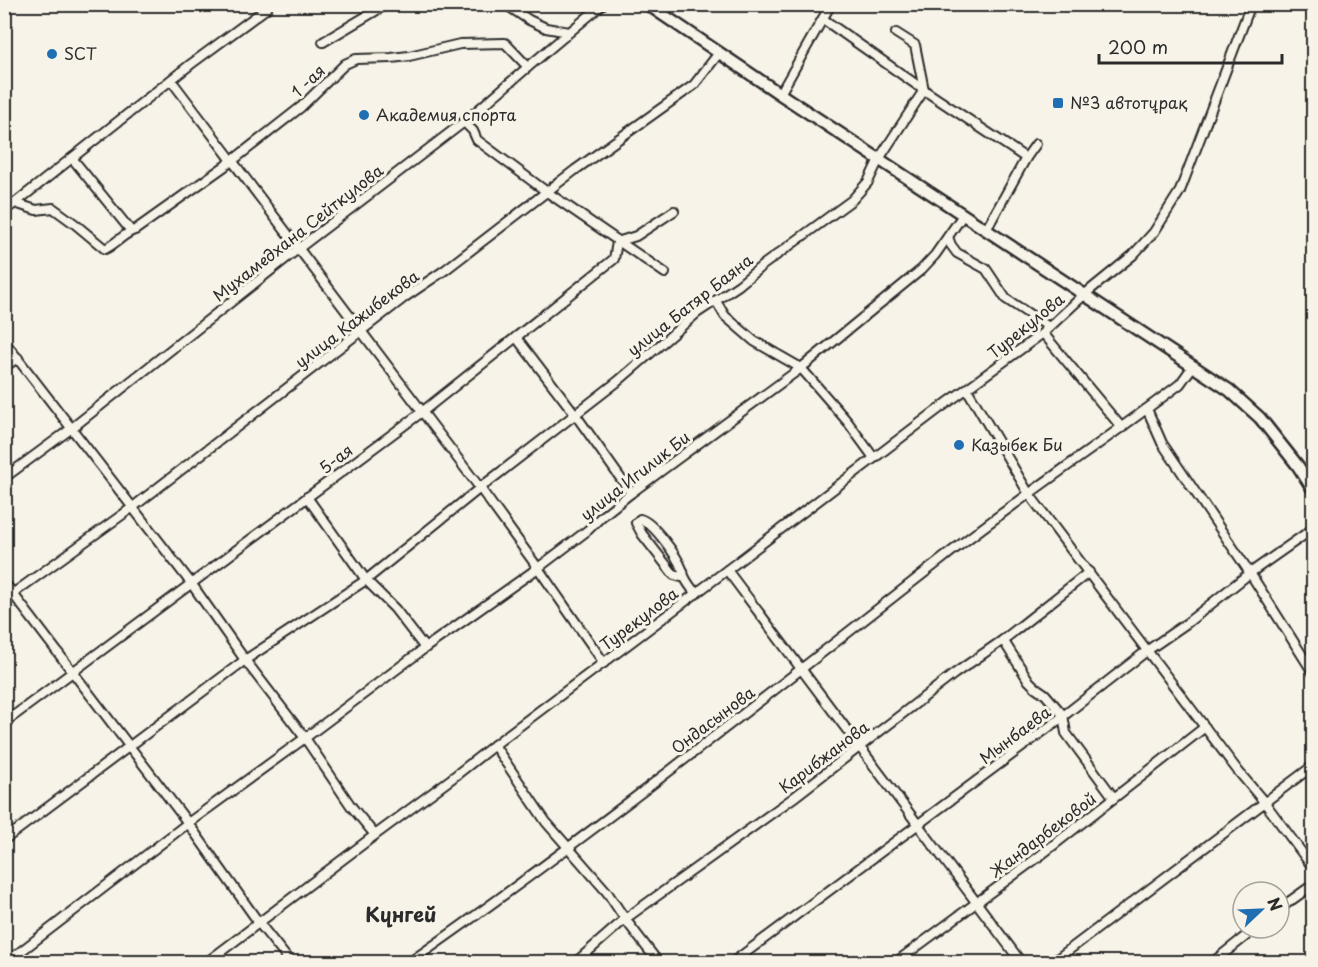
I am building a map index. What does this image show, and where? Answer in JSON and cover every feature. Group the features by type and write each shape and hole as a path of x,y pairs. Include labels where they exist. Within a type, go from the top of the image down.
{"main road":[{"path":"647,4 1229,390 1260,418 1298,466 1314,491"}],"street":[{"path":"323,42 387,4"},
{"path":"505,4 546,28 569,32"},
{"name":"Мухамедхана Сейткулова","path":"4,478 72,428 299,248 465,122 603,4"},
{"path":"780,94 831,4"},
{"name":"Турекулова","path":"207,963 1046,330 1085,294 1133,255 1154,232 1180,191 1251,4"},
{"path":"4,211 191,64 267,8"},
{"path":"823,19 1026,158"},
{"path":"897,33 915,45 924,90"},
{"name":"1 -ая","path":"15,203 36,210 52,208 105,249 114,245 232,161 301,107 345,64 357,59 409,56 460,44 505,43 528,67"},
{"name":"улица Кажибекова","path":"4,600 133,507 405,297 445,270 575,170 694,85 719,53"},
{"path":"171,80 480,488 604,663"},
{"name":"улица Батяр Баяна","path":"4,840 245,660 366,580 617,382 696,314 852,200 868,182 879,159 924,90"},
{"path":"465,122 477,140 617,242 665,273"},
{"path":"986,230 1036,144"},
{"path":"72,158 131,231"},
{"path":"617,242 636,236 674,211"},
{"name":"улица Игилик Би","path":"7,963 188,823 425,648 538,568 588,530 631,493 801,368 921,270 948,237 963,214"},
{"path":"948,237 957,253 986,269 1006,298 1046,330 1122,428"},
{"name":"5-ая","path":"4,723 422,412 614,259 617,242"},
{"path":"716,301 725,316 754,341 801,368 847,421 874,458"},
{"path":"516,337 575,414 631,493"},
{"path":"4,341 191,583 245,660 305,738 351,806 375,835"},
{"path":"4,367 18,358"},
{"name":"Ондасынова","path":"410,963 569,847 801,670 944,557 1180,384 1193,366"},
{"path":"967,389 1029,495 1314,869"},
{"path":"1147,409 1162,443 1250,573 1314,674"},
{"path":"307,497 366,580 395,609 425,648"},
{"path":"685,578 674,575 642,534 636,524 639,519 643,519 662,538 696,594"},
{"name":"Мынбаева","path":"733,963 1187,623 1250,573 1314,528"},
{"path":"728,570 1021,963"},
{"name":"Карибжанова","path":"576,963 625,919 793,798 954,674 1003,640 1089,572"},
{"path":"4,582 188,823 259,924 290,963"},
{"path":"1003,640 1029,681 1045,694 1063,715 1066,733 1114,798"},
{"name":"Жандарбековой","path":"896,963 1037,858 1205,727"},
{"path":"494,745 546,822 607,892 658,963"},
{"path":"1053,963 1314,765"},
{"path":"1291,900 1314,884"},
{"path":"1213,963 1241,940"}],"place":[{"name":"SCT","path":"52,54"},
{"name":"№3 автотұрақ","path":"1058,103"},
{"name":"Академия спорта","path":"364,115"},
{"name":"Казыбек Би","path":"959,445"}],"district":[{"name":"Күнгей","path":"401,915"}]}
